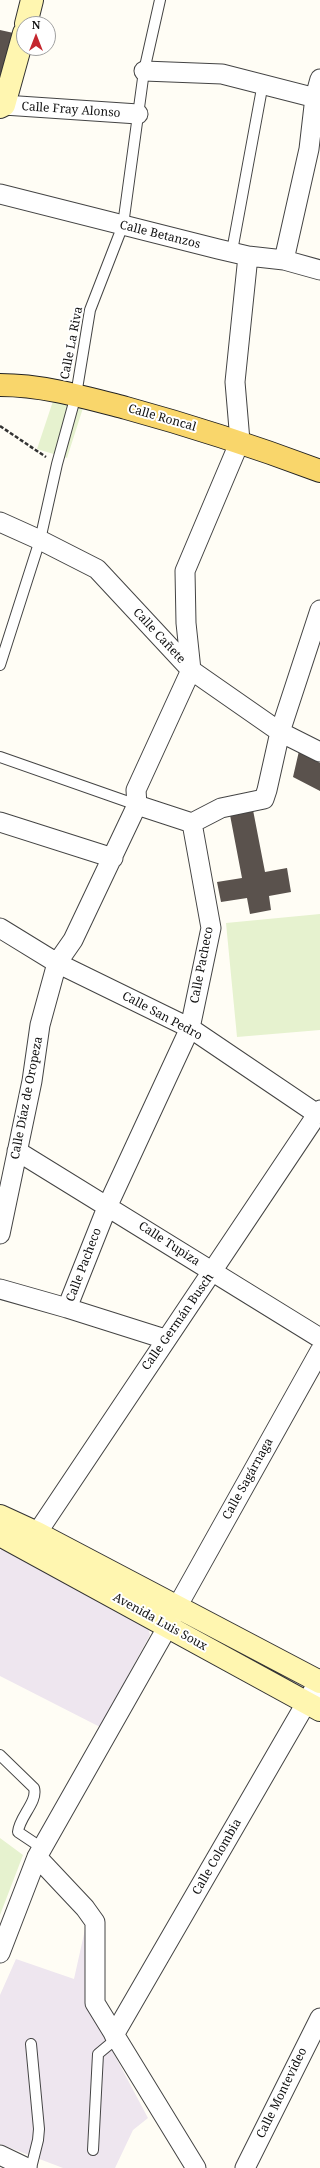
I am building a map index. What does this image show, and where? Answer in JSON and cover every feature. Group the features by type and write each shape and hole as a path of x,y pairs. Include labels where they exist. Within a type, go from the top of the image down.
{"main road":[{"path":"28,16 32,0"},
{"path":"2,106 10,90 18,56"},
{"name":"Calle Roncal","path":"0,385 24,385 76,395 164,418 240,441 320,471"},
{"name":"Avenida Luis Soux","path":"0,1516 37,1533 173,1616 313,1706"},
{"name":"Avenida Luis Soux","path":"0,1535 173,1616 320,1680"}],"street":[{"path":"144,71 222,74 263,83 317,98"},
{"path":"284,260 309,149 320,79"},
{"name":"Calle Fray Alonso","path":"2,106 138,114"},
{"name":"Calle Betanzos","path":"0,194 240,254 284,260 320,270"},
{"path":"191,670 186,623 185,571 240,441 236,382 240,254"},
{"name":"Calle Cañete","path":"0,522 40,540 97,569 191,670 280,732 320,752"},
{"path":"136,805 192,823 222,808 264,799 280,732 320,610"},
{"name":"Calle Díaz de Oropeza","path":"0,1234 32,1081 40,1025 57,963 73,940 112,858 136,805 136,790 191,670"},
{"path":"0,822 112,858"},
{"name":"Calle Pacheco","path":"67,1308 108,1205 190,1028 212,928 192,823"},
{"name":"Calle San Pedro","path":"0,928 57,963 190,1028 319,1112"},
{"name":"Calle Germán Busch","path":"37,1533 165,1339 212,1272 319,1112"},
{"name":"Calle Tupiza","path":"17,1151 108,1205 212,1272 320,1338"},
{"path":"0,1289 67,1308 165,1339"},
{"name":"Calle Sagárnaga","path":"0,1954 39,1853 320,1351"},
{"name":"Calle Colombia","path":"115,2037 313,1706 320,1680"},
{"path":"39,1853 95,1922 94,2003 196,2168"},
{"name":"Calle Montevideo","path":"245,2168 320,2018"},
{"path":"0,2155 27,2168"}],"lane":[{"name":"Calle La Riva","path":"0,665 40,540 57,464 76,395 90,310 123,225 144,71 160,0"},
{"path":"240,254 263,83"},
{"path":"0,757 136,805"},
{"path":"0,1755 34,1788 34,1796 21,1820 18,1832 39,1853"},
{"path":"93,2150 98,2054 115,2037"},
{"path":"30,2168 38,2140 39,2130 31,2044"}],"path":[{"path":"0,426 57,464"}],"shaded area":[{"path":"5,1545 148,1628 150,1635 100,1727 0,1676 0,1551"},
{"path":"86,1925 87,2003 148,2118 133,2130 115,2168 63,2168 0,2144 0,1995 16,1959 74,1979"}],"green space":[{"path":"54,398 83,408 67,458 37,449"},
{"path":"320,914 320,1030 237,1037 226,923"},
{"path":"0,1838 23,1855 0,1915"}],"building":[{"path":"0,30 16,34 16,40 0,85"},
{"path":"299,751 320,763 320,791 293,777"},
{"path":"253,810 265,872 287,868 291,892 269,896 271,910 250,914 247,898 221,902 217,882 242,878 230,815"}]}
